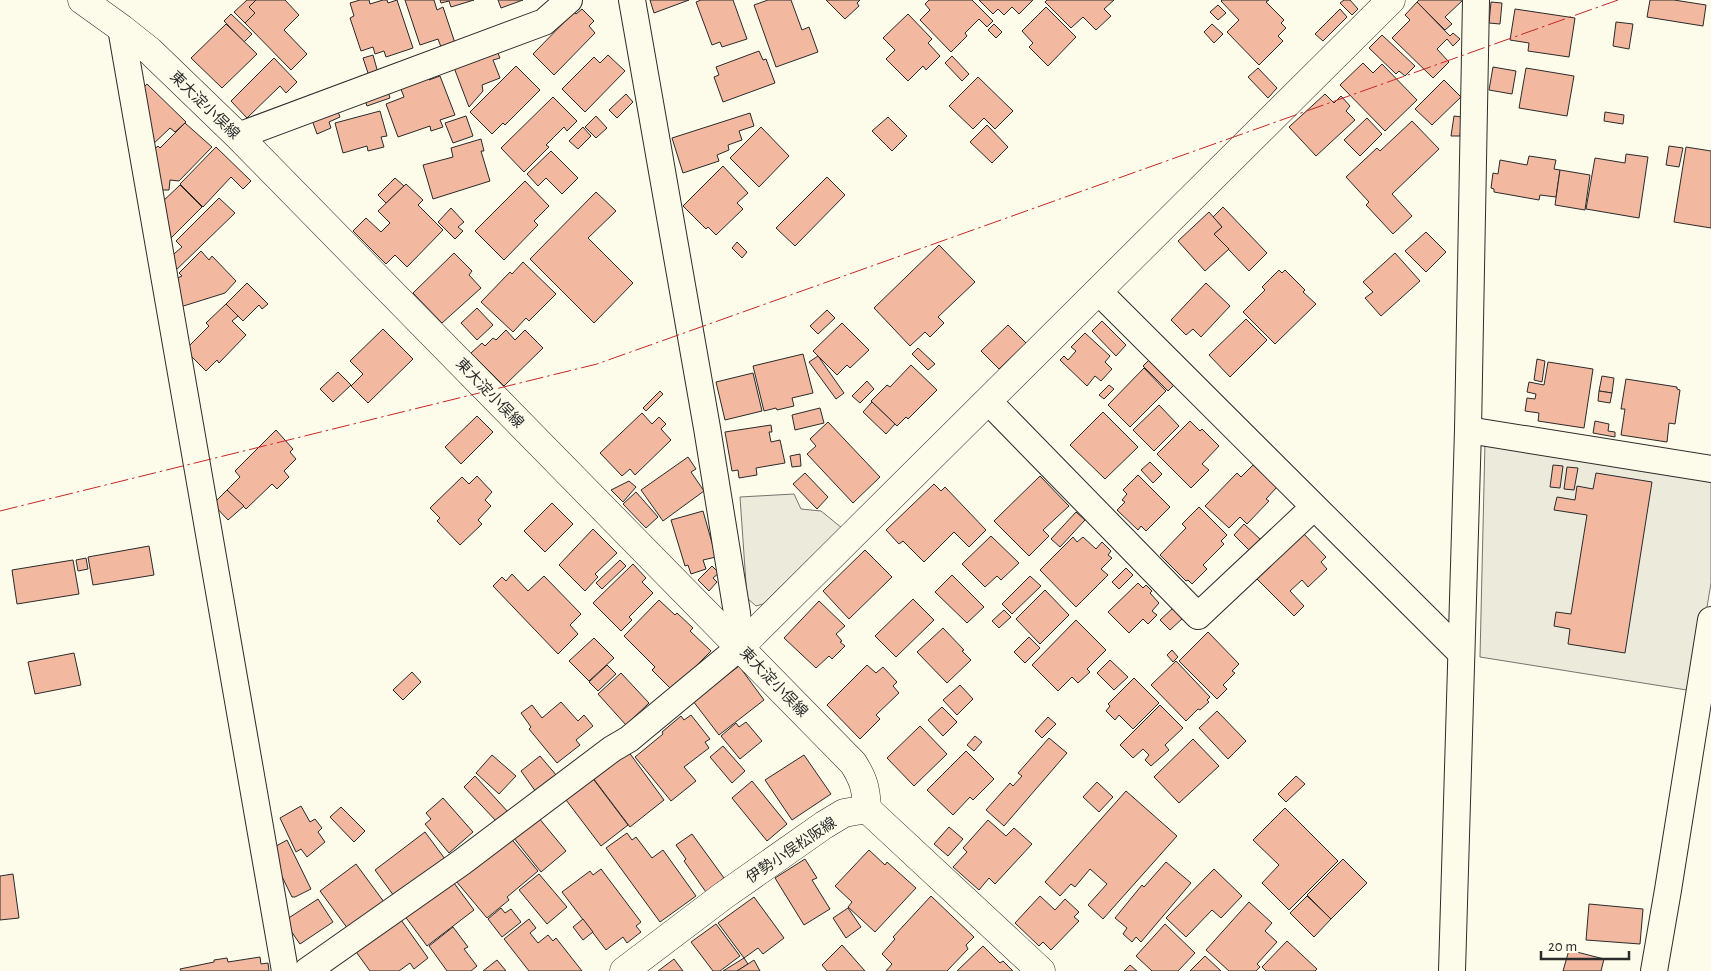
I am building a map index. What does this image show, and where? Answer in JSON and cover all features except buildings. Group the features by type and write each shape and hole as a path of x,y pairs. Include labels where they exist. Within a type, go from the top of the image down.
{"main road":[{"name":"東大淀小俣線","path":"82,0 150,51 238,136 853,763 866,789 866,809"},
{"path":"740,648 1391,0"},
{"path":"866,809 1041,971"},
{"name":"伊勢小俣松阪線","path":"624,971 723,896 824,825 844,814 866,809"}],"street":[{"path":"238,136 544,22 569,0"},
{"path":"307,971 462,862 612,749 629,739 740,648 737,613 708,438 632,0"},
{"path":"1452,971 1468,430 1476,0"},
{"path":"121,28 285,971"},
{"path":"1098,292 1460,652"},
{"path":"989,402 1198,616 1314,507"},
{"path":"1468,430 1711,469"},
{"path":"1654,971 1711,620"}],"shaded area":[{"path":"1485,442 1711,482 1711,583 1693,691 1480,657"},
{"path":"794,494 801,509 821,511 842,528 763,604 756,606 747,598 740,497"}],"power":[{"path":"0,511 597,364 1618,0"}]}
